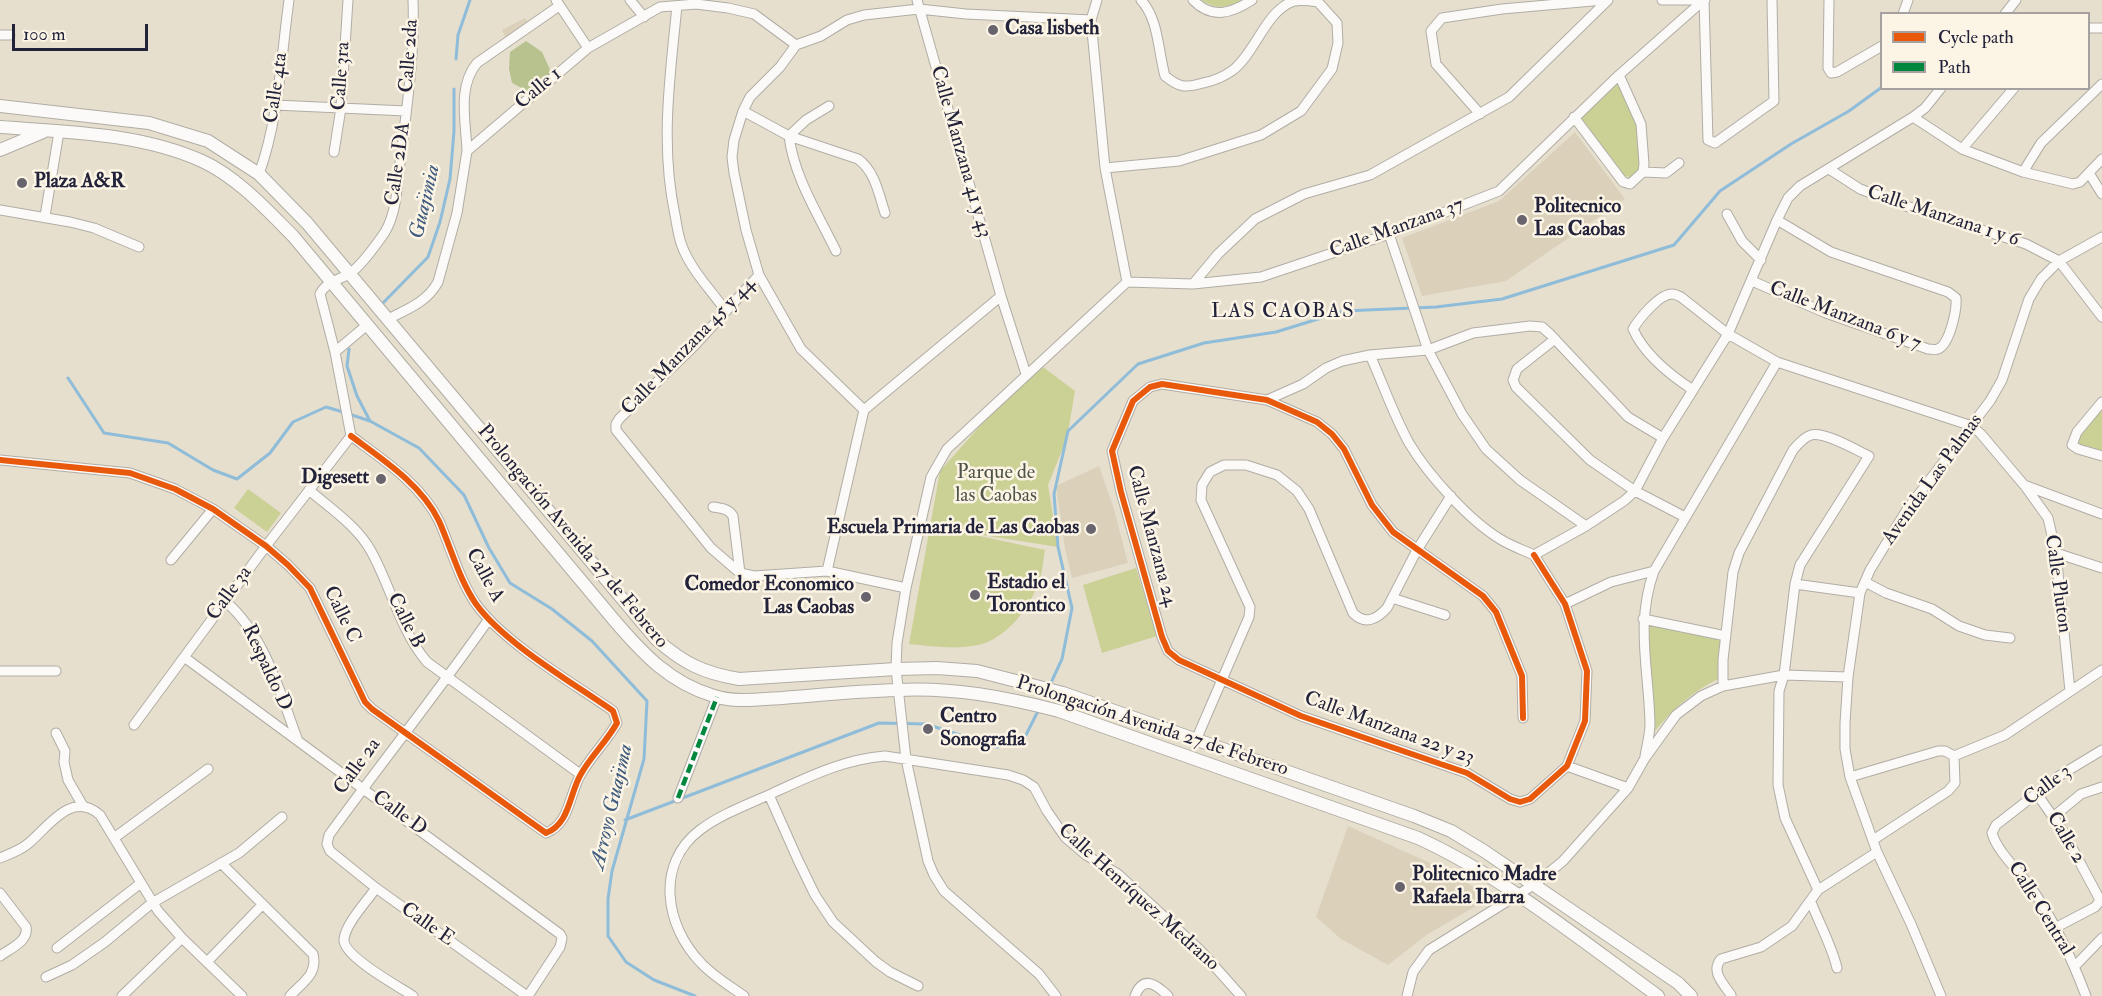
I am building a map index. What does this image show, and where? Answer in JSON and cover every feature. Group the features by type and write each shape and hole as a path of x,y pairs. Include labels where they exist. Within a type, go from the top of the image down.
{"main road":[{"name":"Prolongación Avenida 27 de Febrero","path":"0,106 149,123 208,141 260,174 307,223 656,639 675,656 698,669 739,679 937,668 977,672 1063,693 1403,812 1451,831 1535,884 1678,983 1690,996"},
{"name":"Prolongación Avenida 27 de Febrero","path":"0,127 146,142 203,162 260,202 294,236 643,654 677,681 717,697 753,700 943,689 1018,700 1059,711 1418,838 1450,853 1518,895 1658,996"},
{"path":"0,150 54,131"}],"street":[{"name":"Calle 4ta","path":"260,174 275,105 289,0"},
{"name":"Calle 3ra","path":"334,152 341,108 348,0"},
{"name":"Calle 2da","path":"406,111 414,18 413,0"},
{"path":"630,0 644,17"},
{"path":"1056,996 1039,974 944,891 934,876 928,861 906,759 897,690 897,643 906,588 931,477 938,463 947,449 1127,282 1105,168 1091,20 1097,0"},
{"path":"1105,168 1179,161 1261,135 1301,111 1332,69 1338,43 1337,22 1318,2 1296,0 1278,11 1250,51 1233,70 1211,81 1188,87 1176,85 1165,76 1155,28 1148,8 1141,0"},
{"path":"1194,0 1198,5 1214,13 1236,10 1252,0"},
{"path":"1480,114 1436,64 1431,31 1442,18 1502,9 1606,0"},
{"path":"1193,284 1218,254 1256,219 1304,194 1370,176 1509,97 1606,0"},
{"path":"1662,0 1706,0 1708,140 1715,143 1773,103 1772,0"},
{"name":"Calle Manzana 37","path":"1127,282 1193,284 1261,277 1389,234 1498,191 1619,75 1706,0"},
{"path":"1829,0 1828,68 1831,73 1837,72 1880,47"},
{"path":"2007,12 2016,0"},
{"path":"388,319 424,300 433,292 438,282 457,213 467,151 464,95 469,73 477,63 557,3 588,48"},
{"name":"Calle 1","path":"467,151 588,48 660,7 696,4 754,14 796,45"},
{"path":"864,410 801,349 759,275 746,230 732,157 742,111 750,97 780,67 796,45 820,36 847,20 873,14 918,4 966,14 1091,20"},
{"name":"Calle Manzana 41 y 43","path":"918,4 1000,296 1026,374"},
{"path":"677,6 669,79 667,152 670,192 682,245 689,261 725,310"},
{"path":"0,35 10,35"},
{"path":"1574,117 1623,182 1630,184 1642,172 1644,164 1641,124 1619,75"},
{"path":"2024,172 2041,143 2102,84"},
{"path":"1534,555 1586,526 1635,491 1663,438 1728,334 1788,198 1800,186 1913,117 1939,90"},
{"path":"1962,149 2012,90"},
{"path":"275,105 406,111"},
{"path":"789,136 806,120 829,106"},
{"name":"Calle 2DA","path":"349,274 360,264 385,231 394,212 406,111"},
{"path":"742,111 789,136 858,159 872,174 885,213"},
{"path":"1913,117 1962,149 2024,172 2073,184 2080,182 2102,159"},
{"path":"45,216 54,131"},
{"path":"789,136 792,157 800,178 836,251"},
{"path":"1642,172 1666,173 1678,163"},
{"name":"Calle Manzana 1 y 6","path":"1829,169 1860,189 2026,244 2059,261"},
{"path":"2089,173 2102,194"},
{"path":"0,210 45,216 94,228 139,247"},
{"path":"1727,214 1742,241 1761,260"},
{"name":"Calle Manzana 6 y 7","path":"1752,281 1826,313 1928,349 1937,350 1945,344 1957,309 1956,298 1948,292 1831,252 1777,220"},
{"path":"1389,234 1428,350 1462,414 1486,449 1520,480 1586,526"},
{"name":"Avenida Las Palmas","path":"1941,996 1911,924 1877,852 1850,777 1845,749 1848,677 1860,593 1870,570 1906,511 1990,401 2002,380 2029,299 2041,279 2059,261 2102,237"},
{"path":"2059,261 2102,316"},
{"path":"349,274 331,282 320,294 335,352 351,436"},
{"name":"Calle Manzana 45 y 44","path":"740,573 711,548 616,430 616,424 695,345 759,275"},
{"path":"1693,390 1671,375 1638,339 1633,329 1639,318 1664,296 1673,294 1681,297 1728,334 1778,362 1972,426"},
{"path":"827,571 864,410 1000,296"},
{"path":"2092,304 2102,298"},
{"path":"335,352 367,325"},
{"path":"1267,400 1303,384 1326,368 1342,361 1370,355 1428,350 1473,333 1530,326 1542,327 1628,417 1663,438"},
{"path":"1553,336 1517,369 1513,380 1516,387 1590,460 1635,491 1685,518"},
{"path":"1370,355 1408,441 1418,458 1451,496 1482,525 1501,540 1534,555 1565,604 1587,671 1585,721 1567,766 1628,788"},
{"path":"1645,758 1650,724 1643,619 1646,592 1654,571 1778,362"},
{"name":"Calle Manzana 24","path":"1223,680 1179,660 1168,651 1120,492 1112,451 1133,401 1150,387 1162,384 1267,400 1317,422 1332,434 1344,449 1372,505 1393,532 1483,596 1496,612 1522,676 1523,718"},
{"path":"2102,402 2077,432 2072,445 2102,456"},
{"name":"Calle Pluton","path":"1972,426 2024,485 2048,518 2056,553 2070,691"},
{"path":"1723,686 1733,572 1739,553 1793,450 1801,441 1812,435 1823,435 1869,456 1800,565 1795,584 1784,675 1779,691 1778,785 1785,818 1818,890"},
{"name":"Calle 3a","path":"134,725 266,546 351,436"},
{"name":"Calle A","path":"351,436 376,454 416,489 428,503 438,520 457,567 476,603 489,619 518,645 613,711 617,723 580,774"},
{"name":"Calle C","path":"0,460 130,473 175,489 213,508 266,546 310,588 365,702 546,833 554,830 561,822 580,774"},
{"path":"1196,740 1249,617 1250,607 1201,500 1202,485 1210,472 1224,465 1246,465 1276,475 1297,491 1310,509 1353,613 1359,619 1369,621 1380,616 1392,598 1417,550 1451,496"},
{"path":"2024,485 2102,514"},
{"name":"Calle B","path":"309,490 353,527 370,549 415,647 427,662 580,774"},
{"path":"713,507 731,512 733,516 740,573 754,576 827,571 906,588"},
{"path":"171,560 213,508"},
{"path":"2056,553 2102,568"},
{"path":"1565,604 1611,582 1654,571"},
{"path":"1865,582 1886,593 1932,609 1959,626 1985,635 2010,638"},
{"path":"1795,584 1860,593"},
{"path":"1392,598 1445,615"},
{"name":"Respaldo D","path":"225,602 239,613 250,627 274,677 298,742"},
{"name":"Calle 2a","path":"330,850 327,844 329,835 489,619"},
{"path":"1643,619 1726,636"},
{"name":"Calle D","path":"184,657 555,930 562,938 560,947 528,996"},
{"path":"1954,756 2005,735 2102,670"},
{"path":"0,671 56,671"},
{"path":"1407,996 1413,972 1429,950 1535,884 1563,861 1628,788 1645,758 1676,715 1701,696 1723,686 1784,675 1848,677"},
{"name":"Calle Manzana 22 y 23","path":"1223,680 1301,716 1467,773 1510,799 1520,802 1530,799 1567,766"},
{"path":"678,798 717,697"},
{"path":"56,733 65,751 64,762 68,780 83,806"},
{"name":"Calle 3","path":"1996,825 2065,772 2102,750"},
{"path":"1850,777 1938,751 1945,751 1954,756"},
{"name":"Calle Henríquez Medrano","path":"744,996 702,964 687,947 674,918 669,884 676,859 688,841 711,823 821,771 866,757 885,756 1008,775 1034,787 1065,837 1086,855 1118,874 1200,950 1241,996"},
{"path":"1873,840 1948,791 1955,783 1954,756"},
{"path":"114,838 208,769"},
{"path":"2053,817 2081,794 2102,787"},
{"name":"Calle 2","path":"2037,794 2063,831 2099,898 2095,907 2055,928"},
{"path":"769,795 807,878 834,922 876,962 918,986"},
{"path":"0,858 29,843 57,816 71,808 83,806 93,809 100,815 152,903 182,938 243,996"},
{"path":"46,977 72,965 152,903 253,843 282,817"},
{"name":"Calle Central","path":"1996,825 1992,833 1994,838 2032,890 2055,928 2075,966 2086,996"},
{"name":"Calle E","path":"330,850 376,888 528,996"},
{"path":"1731,995 1716,972 1716,964 1720,959 1761,947 1792,926 1818,890 1877,852"},
{"path":"221,863 313,954 315,962 312,972 290,996"},
{"path":"57,948 141,883"},
{"path":"376,888 349,926 344,937 344,946 352,956 413,996"},
{"path":"0,893 26,927 27,932 26,937 0,956"},
{"path":"1811,902 1834,954 1837,968"},
{"path":"207,962 262,905"},
{"path":"122,996 182,938"},
{"path":"2075,966 2102,938"},
{"path":"1135,996 1140,987 1146,983 1154,984 1168,996"}],"shaded area":[{"path":"525,18 529,23 507,40 502,30"},
{"name":"Politecnico Las Caobas","path":"1575,132 1625,199 1506,281 1422,296 1402,238 1499,201"},
{"name":"Escuela Primaria de Las Caobas","path":"1099,466 1114,509 1128,563 1072,578 1065,549 1056,486"},
{"name":"Politecnico Madre Rafaela Ibarra","path":"1348,826 1459,876 1488,899 1428,934 1388,965 1341,939 1316,917"}],"green space":[{"path":"1201,0 1242,0 1221,7"},
{"path":"526,41 542,52 553,76 533,94 512,83 509,69 510,52"},
{"path":"1617,81 1639,124 1641,163 1634,178 1625,176 1580,117"},
{"name":"Parque de las Caobas","path":"1043,367 1075,391 1067,438 1048,485 1058,547 951,530 1045,550 1042,570 1035,591 1016,621 988,642 961,647 909,644 940,471 1026,374"},
{"path":"2102,408 2102,451 2074,444"},
{"path":"248,489 281,513 267,532 234,508"},
{"path":"1136,568 1157,636 1102,653 1083,585"},
{"path":"1649,624 1724,639 1720,678 1684,701 1655,731 1649,667"}],"waterway":[{"name":"Guajimia","path":"456,59 458,35 470,0"},
{"path":"1049,687 1062,659 1072,608 1058,547 1054,494 1068,431 1138,364 1204,343 1276,332 1344,311 1436,307 1502,299 1674,245 1720,191 1791,144 1849,111 1880,88"},
{"name":"Guajimia","path":"383,303 428,257 440,222 450,179 454,131 454,89"},
{"name":"Guajimia","path":"349,349 347,366 357,396 370,421"},
{"name":"Arroyo Guajima","path":"68,378 104,433 168,443 213,470 237,479 270,453 293,422 326,407 343,412"},
{"name":"Arroyo Guajima","path":"349,414 370,421 419,448 464,495 489,548 510,583 552,609 592,641 647,701 644,759 612,871 608,899 608,936 626,962 654,980 695,996"},
{"path":"625,820 879,723 926,724 997,747 1025,737 1039,709"}],"marked path":[{"path":"678,798 717,697"}],"cycle path":[{"path":"1523,718 1522,676 1496,612 1483,596 1393,532 1372,505 1344,449 1332,434 1317,422 1267,400 1162,384 1150,387 1133,401 1112,451 1121,492 1168,651 1179,660 1301,716 1467,773 1510,799 1520,802 1530,799 1567,766 1585,721 1587,671 1565,604 1534,555"},
{"path":"0,460 130,473 175,489 213,509 266,546 310,588 365,702 372,709 546,833 554,829 568,808 581,774 617,723 613,711 540,662 488,619 465,584 439,521 422,495 388,463 351,436"}],"place":[{"name":"Casa lisbeth","path":"993,30"},
{"name":"Plaza A&R","path":"22,183"},
{"name":"Politecnico Las Caobas","path":"1522,220"},
{"name":"Digesett","path":"381,479"},
{"name":"Escuela Primaria de Las Caobas","path":"1091,529"},
{"name":"Estadio el Torontico","path":"975,595"},
{"name":"Comedor Economico Las Caobas","path":"866,597"},
{"name":"Centro Sonografia","path":"928,729"},
{"name":"Politecnico Madre Rafaela Ibarra","path":"1400,887"}],"district":[{"name":"LAS CAOBAS","path":"1283,312"}]}
